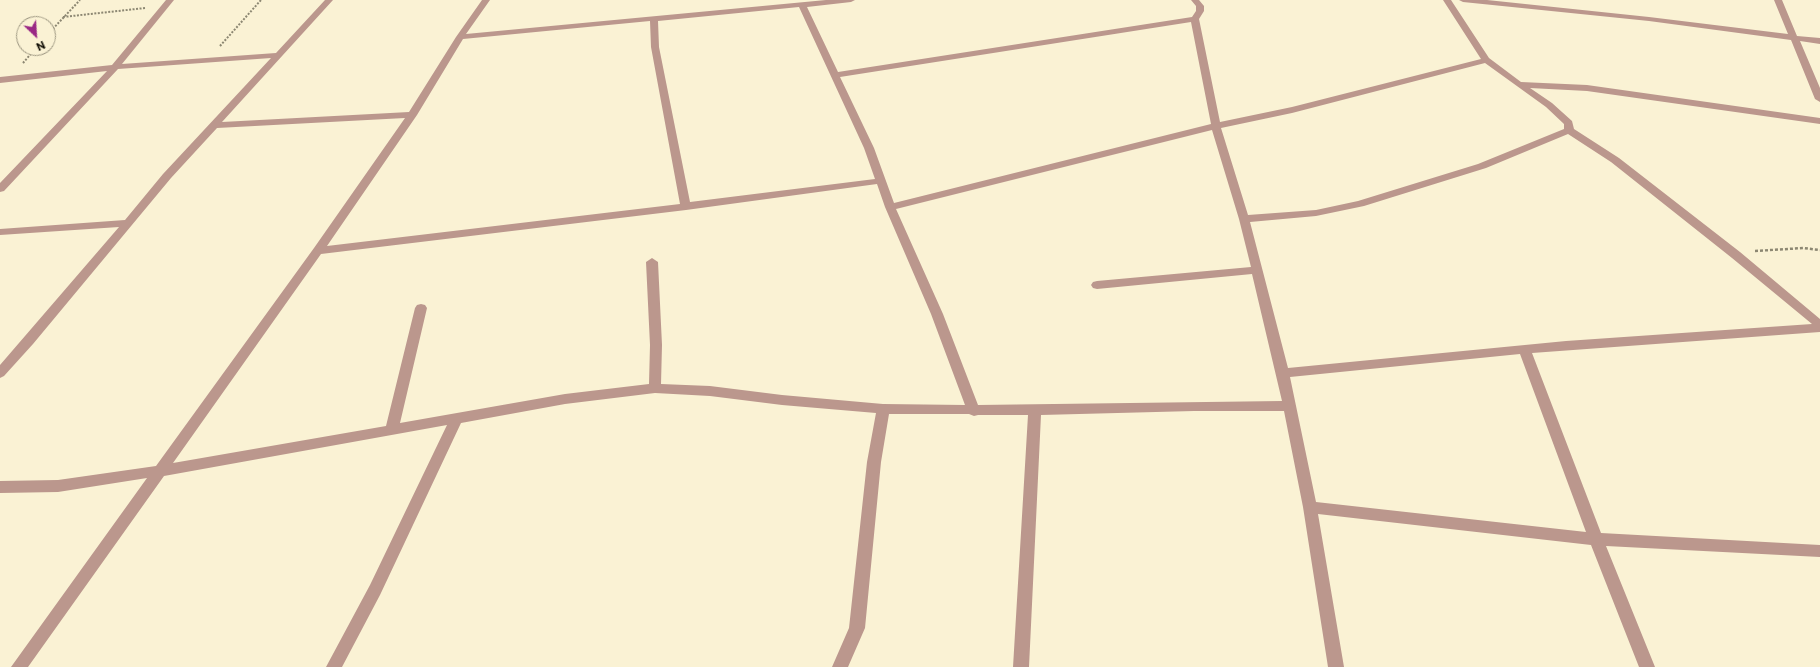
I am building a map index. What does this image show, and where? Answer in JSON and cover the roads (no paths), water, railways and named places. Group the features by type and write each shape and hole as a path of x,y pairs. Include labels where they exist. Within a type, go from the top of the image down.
{"street":[{"path":"0,373 29,341 127,223 214,125 329,0"},
{"path":"18,667 318,251 412,115 460,37 486,0"},
{"path":"460,37 851,0"},
{"path":"1196,0 1200,6 1200,11 1195,19 1216,126 1244,219 1283,373 1310,507 1336,667"},
{"path":"1447,0 1486,60 1549,105 1569,123 1569,130"},
{"path":"1463,0 1635,18 1820,41"},
{"path":"1778,0 1820,98"},
{"path":"0,189 115,67 168,3"},
{"path":"802,5 869,148 890,208 937,314 974,411"},
{"path":"654,18 655,47 686,207"},
{"path":"834,75 1195,19"},
{"path":"0,80 115,67 279,55"},
{"path":"890,208 1216,126 1320,103 1486,60"},
{"path":"1519,85 1587,88 1820,120"},
{"path":"214,125 412,115"},
{"path":"1244,219 1316,213 1360,204 1482,166 1569,130"},
{"path":"1569,130 1615,160 1736,255 1820,325"},
{"path":"318,251 686,207 880,181"},
{"path":"0,232 127,223"},
{"path":"652,262 656,345 655,388"},
{"path":"1097,285 1256,270"},
{"path":"392,430 421,308"},
{"path":"1283,373 1574,345 1820,328"},
{"path":"1525,350 1596,539 1647,667"},
{"path":"0,487 58,486 160,471 565,399 655,388 710,391 782,400 883,409 974,411 1202,406 1289,406"},
{"path":"840,667 857,628 874,462 883,409"},
{"path":"1021,667 1035,410"},
{"path":"334,667 375,590 456,419"},
{"path":"1310,507 1596,539 1820,551"}]}
